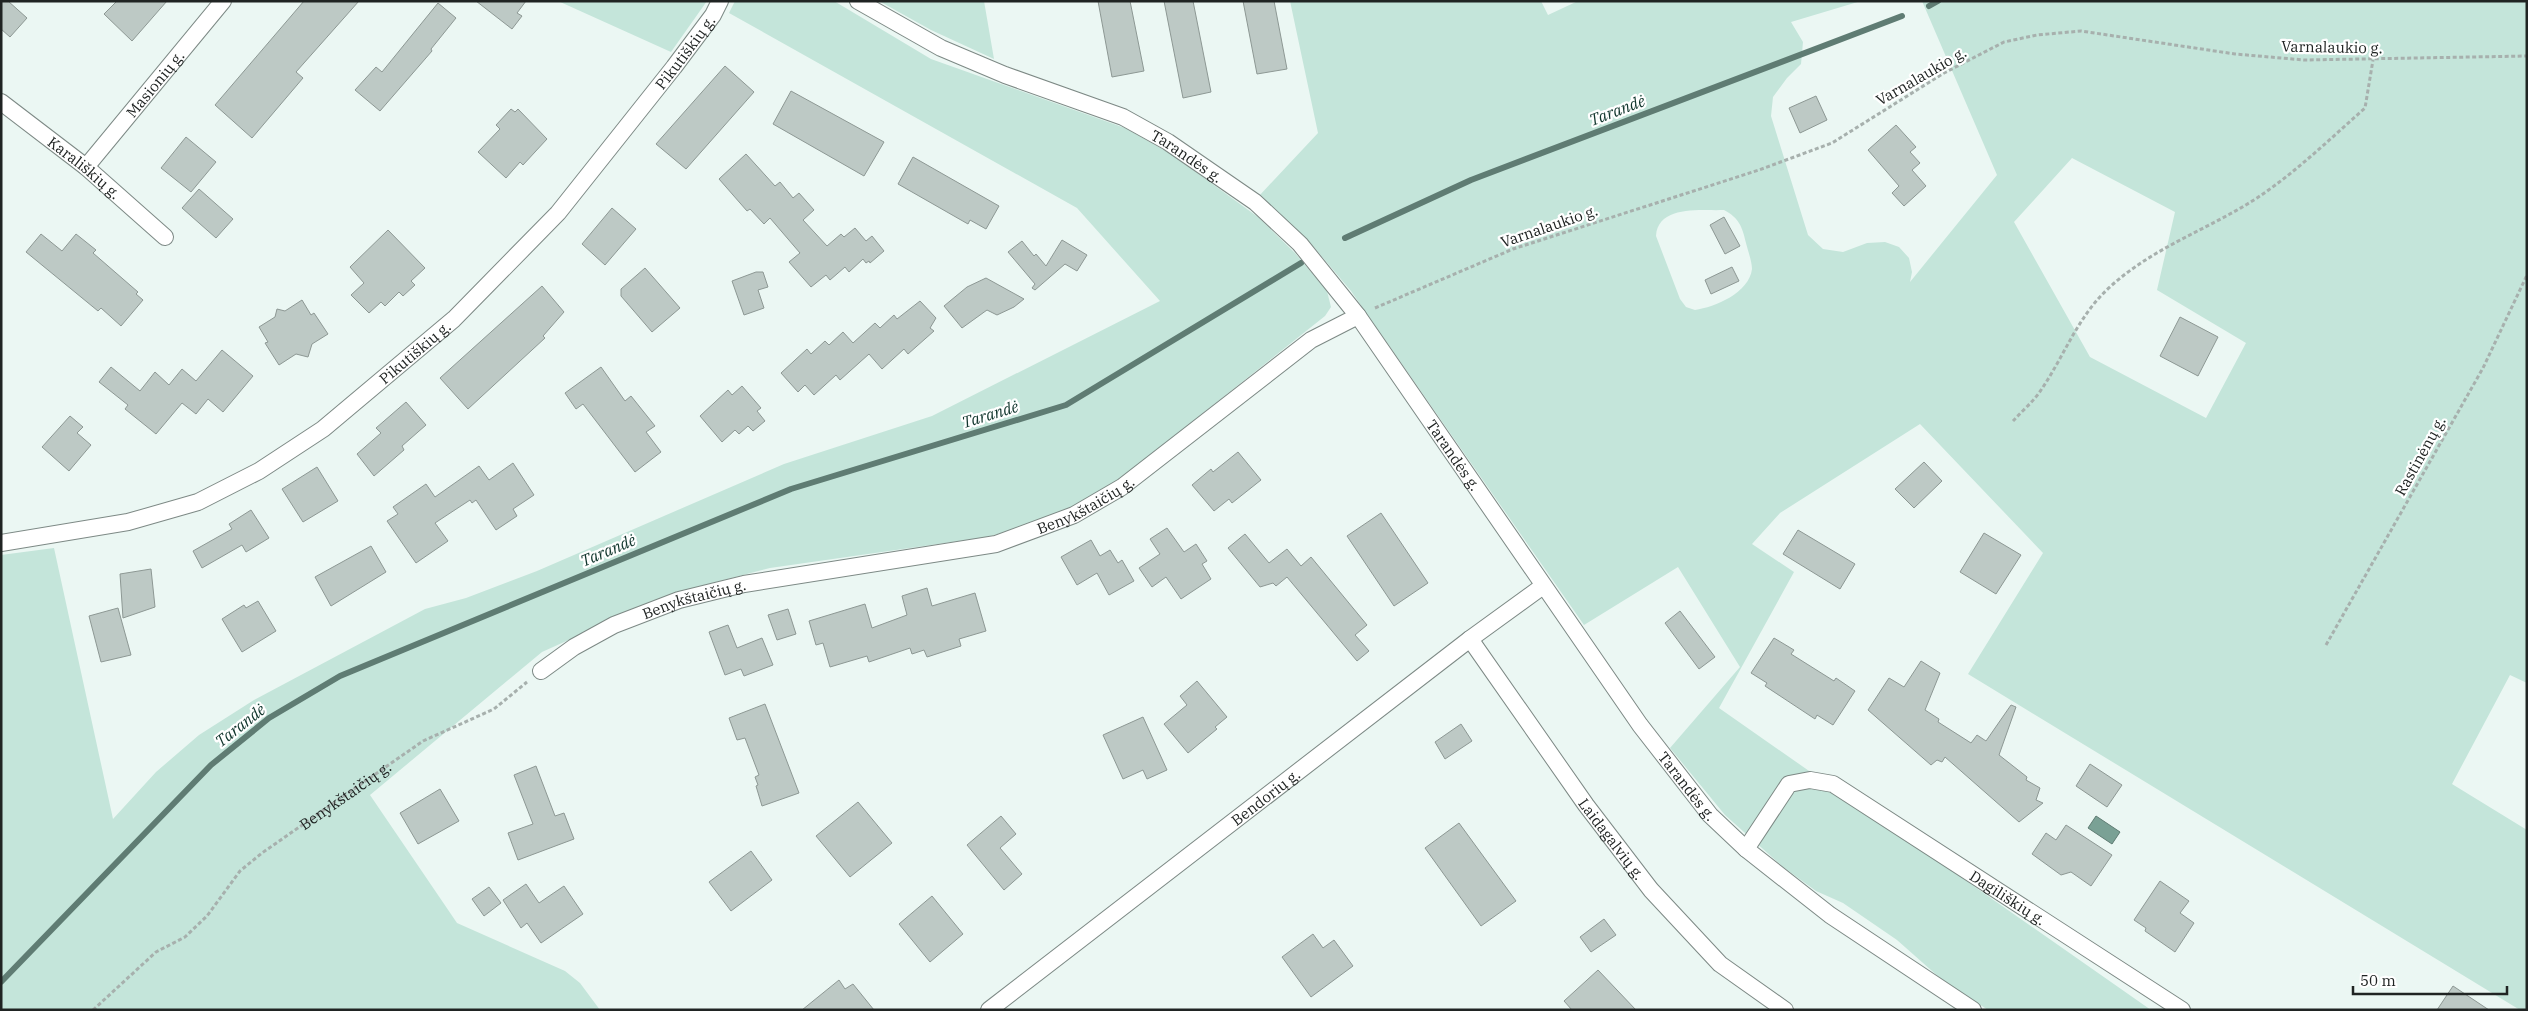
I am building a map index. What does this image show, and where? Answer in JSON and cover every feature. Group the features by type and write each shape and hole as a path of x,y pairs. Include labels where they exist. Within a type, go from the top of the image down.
{"street":[{"name":"Masionių g.","path":"86,167 223,1"},
{"name":"Pikutiškių g.","path":"1,544 128,522 198,502 259,471 323,429 454,319 558,213 674,67 713,15 720,1"},
{"name":"Tarandės g.","path":"858,1 941,48 1006,75 1123,117 1168,142 1216,174 1261,208 1300,244 1358,316 1543,586 1674,770 1710,815 1746,849 1830,915 1973,1010"},
{"name":"Karališkių g.","path":"1,102 86,167 165,237"},
{"name":"Benykštaičių g.","path":"540,671 574,647 614,625 680,600 744,584 996,544 1074,515 1122,488 1310,340 1358,316"},
{"name":"Bendorių g.","path":"989,1010 1470,639 1543,586"},
{"name":"Laidagalvių g.","path":"1470,639 1586,805 1651,890 1720,964 1785,1010"},
{"name":"Dagiliškių g.","path":"1746,849 1789,784 1810,780 1833,784 2182,1010"}],"path":[{"name":"Varnalaukio g.","path":"1358,316 1513,249 1759,170 1832,143 1944,73 2004,42 2036,35 2081,32 2235,54 2304,60 2527,56"},
{"path":"2012,420 2041,391 2077,327 2109,288 2128,271 2162,248 2256,198 2294,171 2365,108 2373,60"},
{"name":"Rastinėnų g.","path":"2326,645 2483,368 2527,274"},
{"name":"Benykštaičių g.","path":"93,1010 156,952 185,936 207,916 240,871 262,853 423,741 494,708 540,671"}],"shaded area":[{"path":"558,1 707,1 671,52"},
{"path":"735,1 834,1 931,59 1125,128 1171,154 1258,217 1295,253 1327,291 1331,307 1325,316 1120,479 1085,502 1043,521 987,537 770,568 693,588 602,625 542,652 370,795 457,923 565,971 580,983 600,1010 1,1010 1,555 54,548 113,819 156,772 199,735 254,700 425,609 466,598 537,571 784,464 932,416 1160,301 1077,208 729,13"},
{"path":"879,1 984,1 994,59 931,30"},
{"path":"1290,1 1541,1 1548,15 1578,1 1861,1 1791,22 1803,42 1801,64 1787,78 1773,97 1771,116 1808,235 1823,249 1843,252 1867,243 1885,242 1899,247 1909,258 1912,272 1910,282 1997,175 1922,1 2527,1 2527,683 2510,675 2452,784 2527,830 2527,1010 2520,1010 1968,674 2043,553 1920,424 1780,513 1752,544 1794,572 1719,708 2151,1010 1988,1010 1940,978 1897,940 1843,903 1816,891 1783,867 1725,815 1670,748 1740,667 1678,567 1584,625 1351,291 1307,239 1259,196 1318,133","holes":["2072,158 2175,212 2157,290 2246,343 2206,418 2090,357 2014,222","1693,210 1724,210 1736,219 1743,232 1752,266 1750,278 1738,292 1721,302 1695,310 1686,307 1680,299 1656,236 1659,226 1664,219 1672,214"]},
{"path":"2096,816 2120,832 2112,844 2088,828"}],"building":[{"path":"1,1 8,1 27,18 10,37 1,29"},
{"path":"117,1 167,1 132,41 104,14"},
{"path":"304,1 359,1 296,72 303,78 252,138 215,105"},
{"path":"476,1 526,1 517,13 522,16 512,29"},
{"path":"1098,1 1130,1 1144,71 1112,77"},
{"path":"1164,1 1193,1 1211,92 1183,98"},
{"path":"1243,1 1274,1 1287,69 1257,74"},
{"path":"438,3 456,18 431,49 432,51 380,111 355,90 376,67 382,72"},
{"path":"725,66 754,92 686,169 656,144"},
{"path":"791,91 884,142 864,176 773,124"},
{"path":"1816,96 1827,120 1800,133 1789,108"},
{"path":"511,109 515,112 518,109 547,139 523,165 520,162 506,178 478,152 500,129 496,125"},
{"path":"1896,125 1916,147 1910,152 1920,163 1912,170 1926,186 1904,206 1892,193 1899,186 1868,150"},
{"path":"186,137 216,162 191,192 161,168"},
{"path":"746,154 775,186 780,182 793,198 799,193 814,210 803,220 827,246 841,234 844,237 855,228 866,241 872,236 884,251 870,263 869,261 866,263 863,259 849,272 845,267 830,280 826,275 811,287 789,262 800,253 770,218 764,224 750,209 747,211 719,179"},
{"path":"913,157 999,206 986,229 970,220 968,224 898,184"},
{"path":"199,189 233,219 216,238 182,208"},
{"path":"612,208 636,229 605,265 582,244"},
{"path":"1724,217 1740,246 1725,254 1710,225"},
{"path":"388,230 425,268 411,281 415,285 403,296 399,292 385,306 381,302 369,313 351,295 364,283 350,267"},
{"path":"41,234 62,251 76,234 96,250 93,253 138,292 136,294 143,300 121,326 101,308 98,311 26,252"},
{"path":"1062,240 1087,255 1077,271 1065,264 1035,290 1032,288 1035,284 1008,252 1022,241 1034,256 1036,254 1046,266"},
{"path":"1732,267 1739,281 1711,294 1705,280"},
{"path":"645,268 680,308 652,332 621,296 621,289"},
{"path":"756,272 763,272 768,287 758,290 764,308 744,315 732,281"},
{"path":"986,278 1024,299 1014,307 997,315 987,310 962,328 944,306 967,287"},
{"path":"542,286 564,312 543,336 545,338 468,409 440,378"},
{"path":"302,300 311,315 314,313 328,334 312,344 308,357 296,354 279,365 265,343 268,342 259,327 275,317 277,309 285,311"},
{"path":"920,301 936,318 930,328 934,331 908,354 904,349 882,369 869,354 840,380 836,375 814,395 805,385 798,392 781,373 807,349 811,354 825,341 829,345 843,332 853,343 875,323 880,328 894,315 897,319"},
{"path":"2180,317 2218,337 2198,376 2160,356"},
{"path":"222,350 253,376 223,412 208,399 196,414 182,403 156,434 125,409 128,405 99,382 111,367 140,391 155,372 169,385 182,369 196,381"},
{"path":"601,367 625,401 631,396 655,426 646,432 661,452 635,472 583,404 576,409 565,393"},
{"path":"742,386 761,408 757,411 765,421 753,431 748,426 739,434 735,430 722,442 700,416 728,390 732,395"},
{"path":"406,402 426,425 402,446 404,450 374,476 357,454 381,433 376,428"},
{"path":"70,416 83,427 77,433 91,445 69,471 42,447"},
{"path":"1238,452 1261,480 1232,503 1229,499 1214,511 1192,485 1211,469 1213,472"},
{"path":"1924,462 1942,481 1914,508 1895,489"},
{"path":"513,463 534,495 513,509 517,516 496,530 476,500 472,503 470,500 435,523 448,541 416,563 387,521 398,514 393,507 426,484 435,497 479,466 489,480"},
{"path":"317,467 338,501 303,522 282,489"},
{"path":"251,510 269,538 246,552 242,545 202,568 193,551 232,529 229,524"},
{"path":"1381,513 1428,583 1394,606 1347,536"},
{"path":"1167,528 1184,552 1196,544 1207,561 1202,564 1211,579 1181,599 1166,577 1152,587 1139,568 1160,554 1150,539"},
{"path":"1798,530 1855,564 1840,589 1783,554"},
{"path":"1984,533 2021,555 1996,594 1960,572"},
{"path":"1245,534 1269,563 1287,549 1301,566 1311,557 1367,625 1355,635 1369,651 1357,661 1287,577 1276,586 1273,583 1260,587 1228,548"},
{"path":"1091,540 1100,556 1110,550 1118,563 1122,560 1134,581 1109,595 1097,573 1077,585 1061,557"},
{"path":"371,546 386,572 331,606 315,577"},
{"path":"151,569 155,607 123,618 120,574"},
{"path":"927,588 932,606 975,593 986,631 959,639 961,646 927,657 924,650 912,654 910,648 869,662 867,656 830,667 823,643 816,645 809,621 865,604 872,628 907,615 902,596"},
{"path":"258,601 276,631 242,652 222,619 244,605 246,608"},
{"path":"118,608 131,655 101,662 89,616"},
{"path":"788,609 796,634 777,640 768,615"},
{"path":"1680,611 1715,657 1699,669 1665,623"},
{"path":"728,625 737,648 762,638 773,665 744,676 741,669 725,675 709,632"},
{"path":"1774,638 1794,650 1791,654 1834,681 1836,678 1855,691 1833,725 1817,715 1815,719 1765,686 1767,683 1751,673"},
{"path":"1921,661 1940,673 1925,710 1939,719 1938,722 1971,743 1977,735 1986,741 2011,705 2016,707 1999,755 2027,777 2026,780 2040,788 2036,800 2043,803 2019,822 1945,757 1942,762 1937,760 1931,765 1868,710 1889,678 1904,687"},
{"path":"1197,681 1227,717 1215,727 1217,729 1188,753 1164,724 1187,705 1180,696"},
{"path":"765,704 799,793 762,806 755,777 759,775 745,738 737,740 729,718"},
{"path":"1143,717 1167,770 1147,779 1143,770 1123,779 1103,735"},
{"path":"1461,724 1472,741 1445,759 1435,742"},
{"path":"2090,764 2122,785 2107,807 2076,786"},
{"path":"536,766 555,816 564,813 574,839 518,860 508,833 533,824 514,775"},
{"path":"440,789 459,821 418,844 400,813"},
{"path":"858,802 892,843 850,877 816,836"},
{"path":"1001,816 1016,834 1000,848 1022,874 1004,890 967,845"},
{"path":"1459,823 1516,901 1481,926 1425,848"},
{"path":"2066,825 2112,855 2091,886 2071,872 2061,875 2032,854 2046,833 2056,840"},
{"path":"751,851 772,880 731,911 709,882"},
{"path":"2160,881 2189,901 2180,913 2194,923 2175,952 2145,931 2146,928 2134,920"},
{"path":"526,884 539,903 564,886 583,914 541,943 527,923 521,928 503,900"},
{"path":"489,887 501,903 484,916 472,899"},
{"path":"932,896 963,934 930,962 899,924"},
{"path":"1604,919 1616,935 1591,952 1580,937"},
{"path":"1313,934 1323,948 1334,940 1353,966 1311,997 1282,957"},
{"path":"1598,970 1636,1010 1572,1010 1564,1001"},
{"path":"839,980 845,989 853,984 874,1010 802,1010"},
{"path":"2453,986 2489,1010 2437,1010"}],"waterway":[{"name":"Tarandė","path":"1929,6 1938,1"},
{"name":"Tarandė","path":"1345,238 1471,180 1902,16"},
{"name":"Tarandė","path":"1,982 211,765 269,718 340,676 791,489 1066,405 1301,263"}]}
